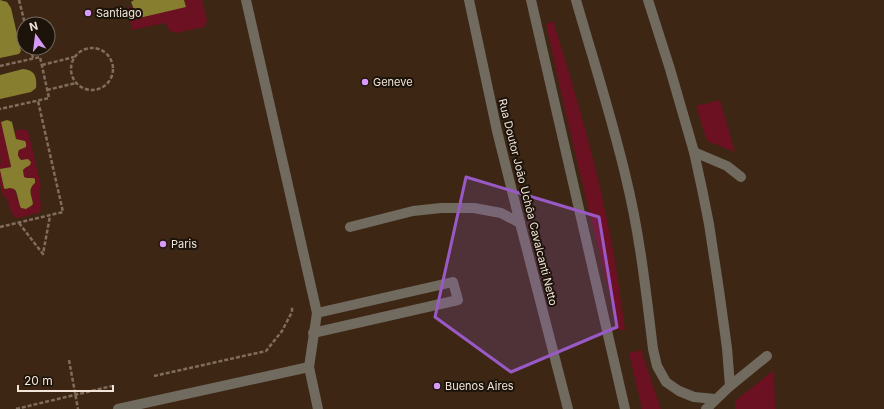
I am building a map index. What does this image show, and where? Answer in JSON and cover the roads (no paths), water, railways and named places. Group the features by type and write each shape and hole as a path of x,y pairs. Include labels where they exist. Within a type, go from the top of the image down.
{"street":[{"path":"246,0 317,313 309,367 318,409"},
{"name":"Rua Doutor João Uchôa Cavalcanti Netto","path":"469,0 497,131 568,409"},
{"path":"531,0 625,409"},
{"path":"576,0 607,104 626,179 639,242 653,349 657,366 666,382 679,391 694,397 715,400"},
{"path":"648,0 694,152 709,224 727,348 730,386"},
{"path":"694,152 727,166 742,177"},
{"path":"350,227 413,211 441,208 474,208 501,213 520,223"},
{"path":"313,333 458,300 453,282 317,313"},
{"path":"706,409 730,386 767,356"},
{"path":"118,409 309,367"}],"place":[{"name":"Santiago","path":"88,13"},
{"name":"Geneve","path":"365,82"},
{"name":"Paris","path":"163,244"},
{"name":"Buenos Aires","path":"437,386"}]}
